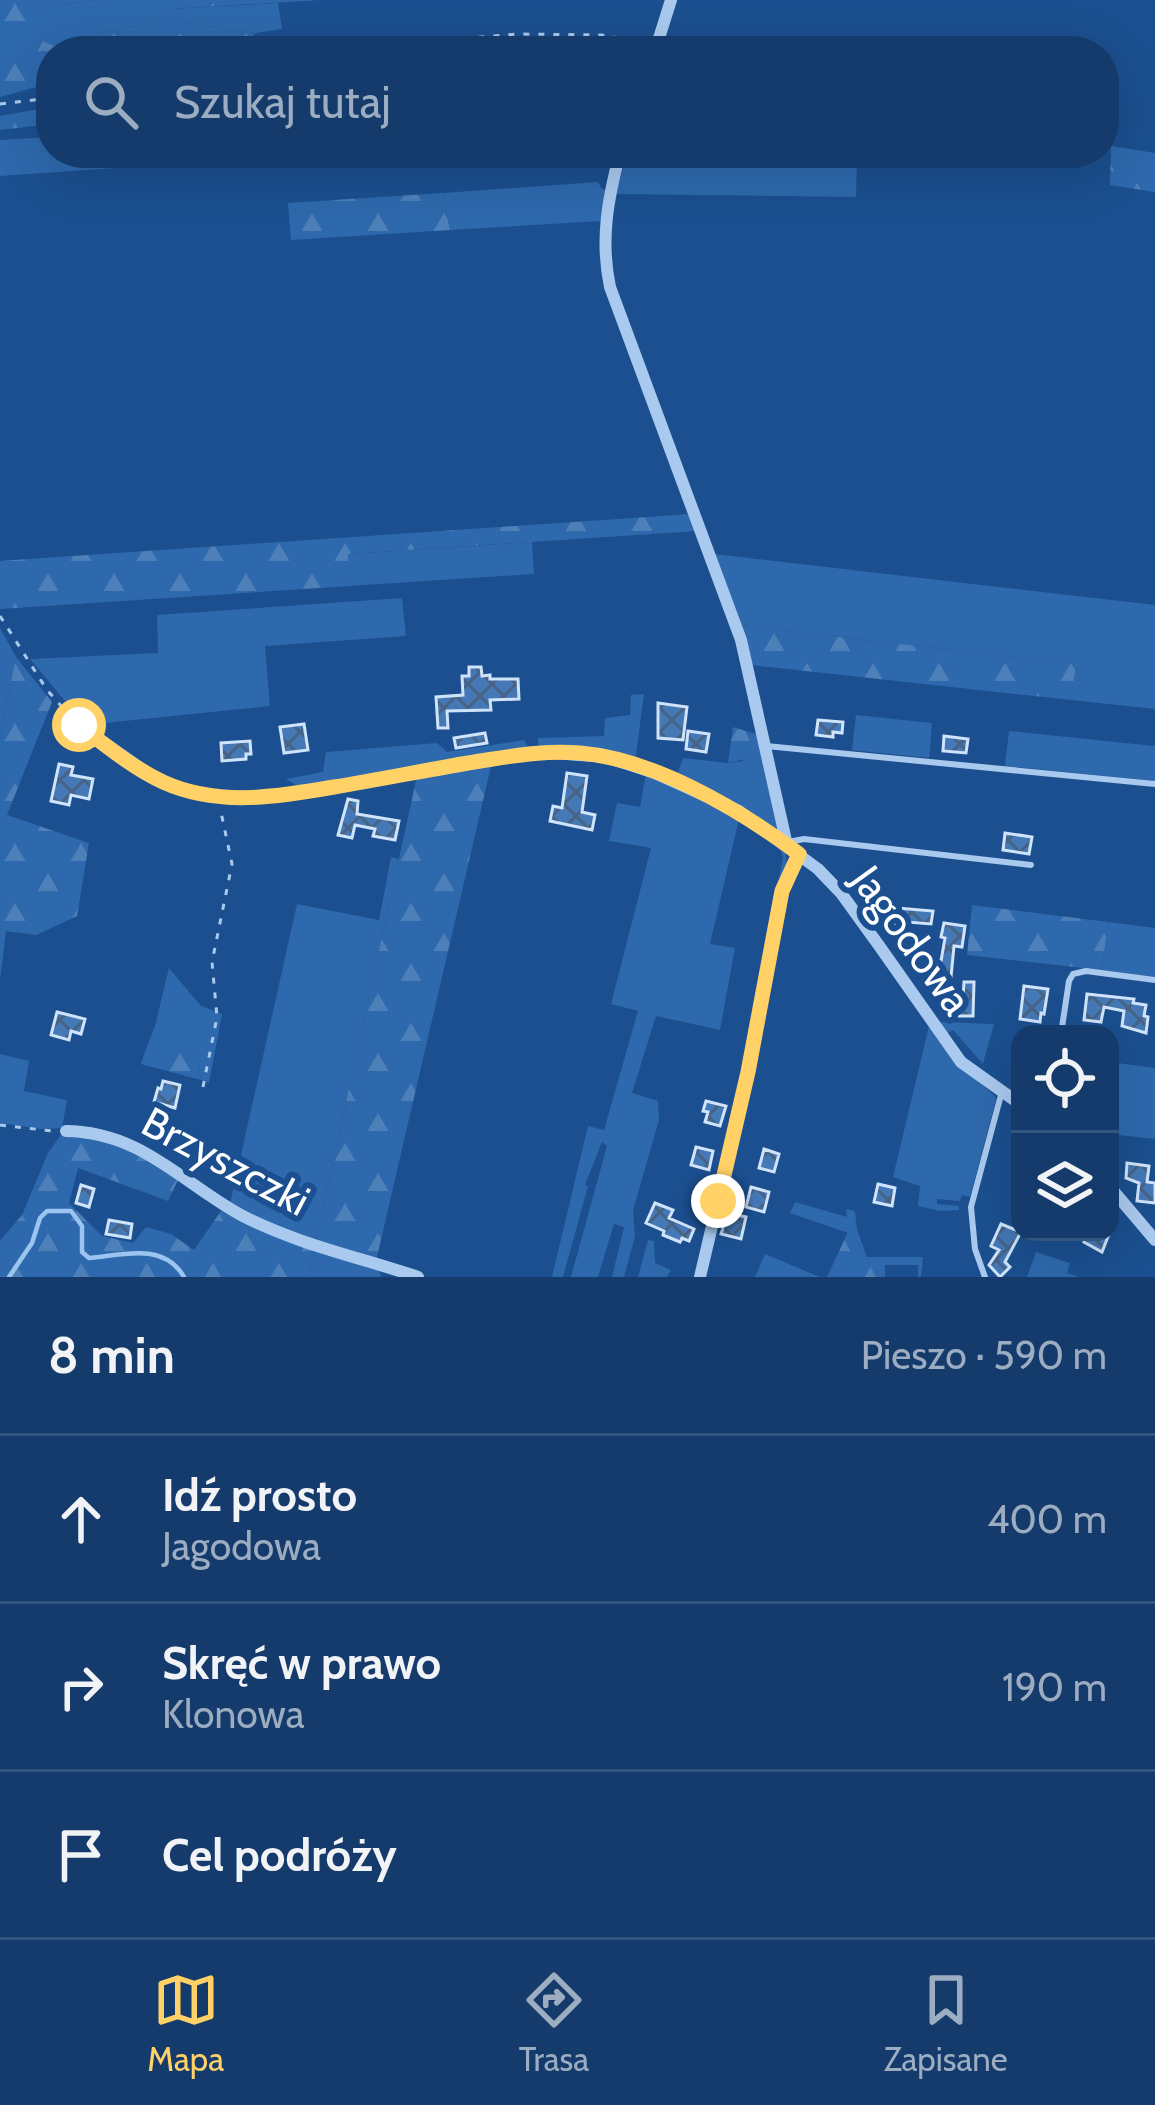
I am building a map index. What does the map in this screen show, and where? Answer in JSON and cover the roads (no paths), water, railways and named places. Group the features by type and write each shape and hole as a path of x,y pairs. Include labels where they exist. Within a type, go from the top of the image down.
{"street":[{"path":"660,36 671,0"},
{"path":"617,168 604,232 610,287 741,640 791,847 748,1072 700,1277"},
{"name":"Jagodowa","path":"79,725 163,782 221,797 273,797 535,752 581,753 639,766 745,814 791,847 841,893 961,1063 1011,1098"},
{"name":"Brzyszczki","path":"66,1131 86,1132 147,1151 240,1214 418,1277"},
{"path":"1119,1198 1155,1240"}],"lane":[{"path":"766,746 1155,784"},
{"path":"791,847 803,839 1031,865"},
{"path":"1062,1025 1073,974 1099,972 1155,980"},
{"path":"986,1277 975,1249 971,1201 1002,1092"}],"waterway":[{"path":"9,1277 47,1211 71,1211 82,1226 82,1252 89,1258 154,1255 176,1266 184,1277"}]}
